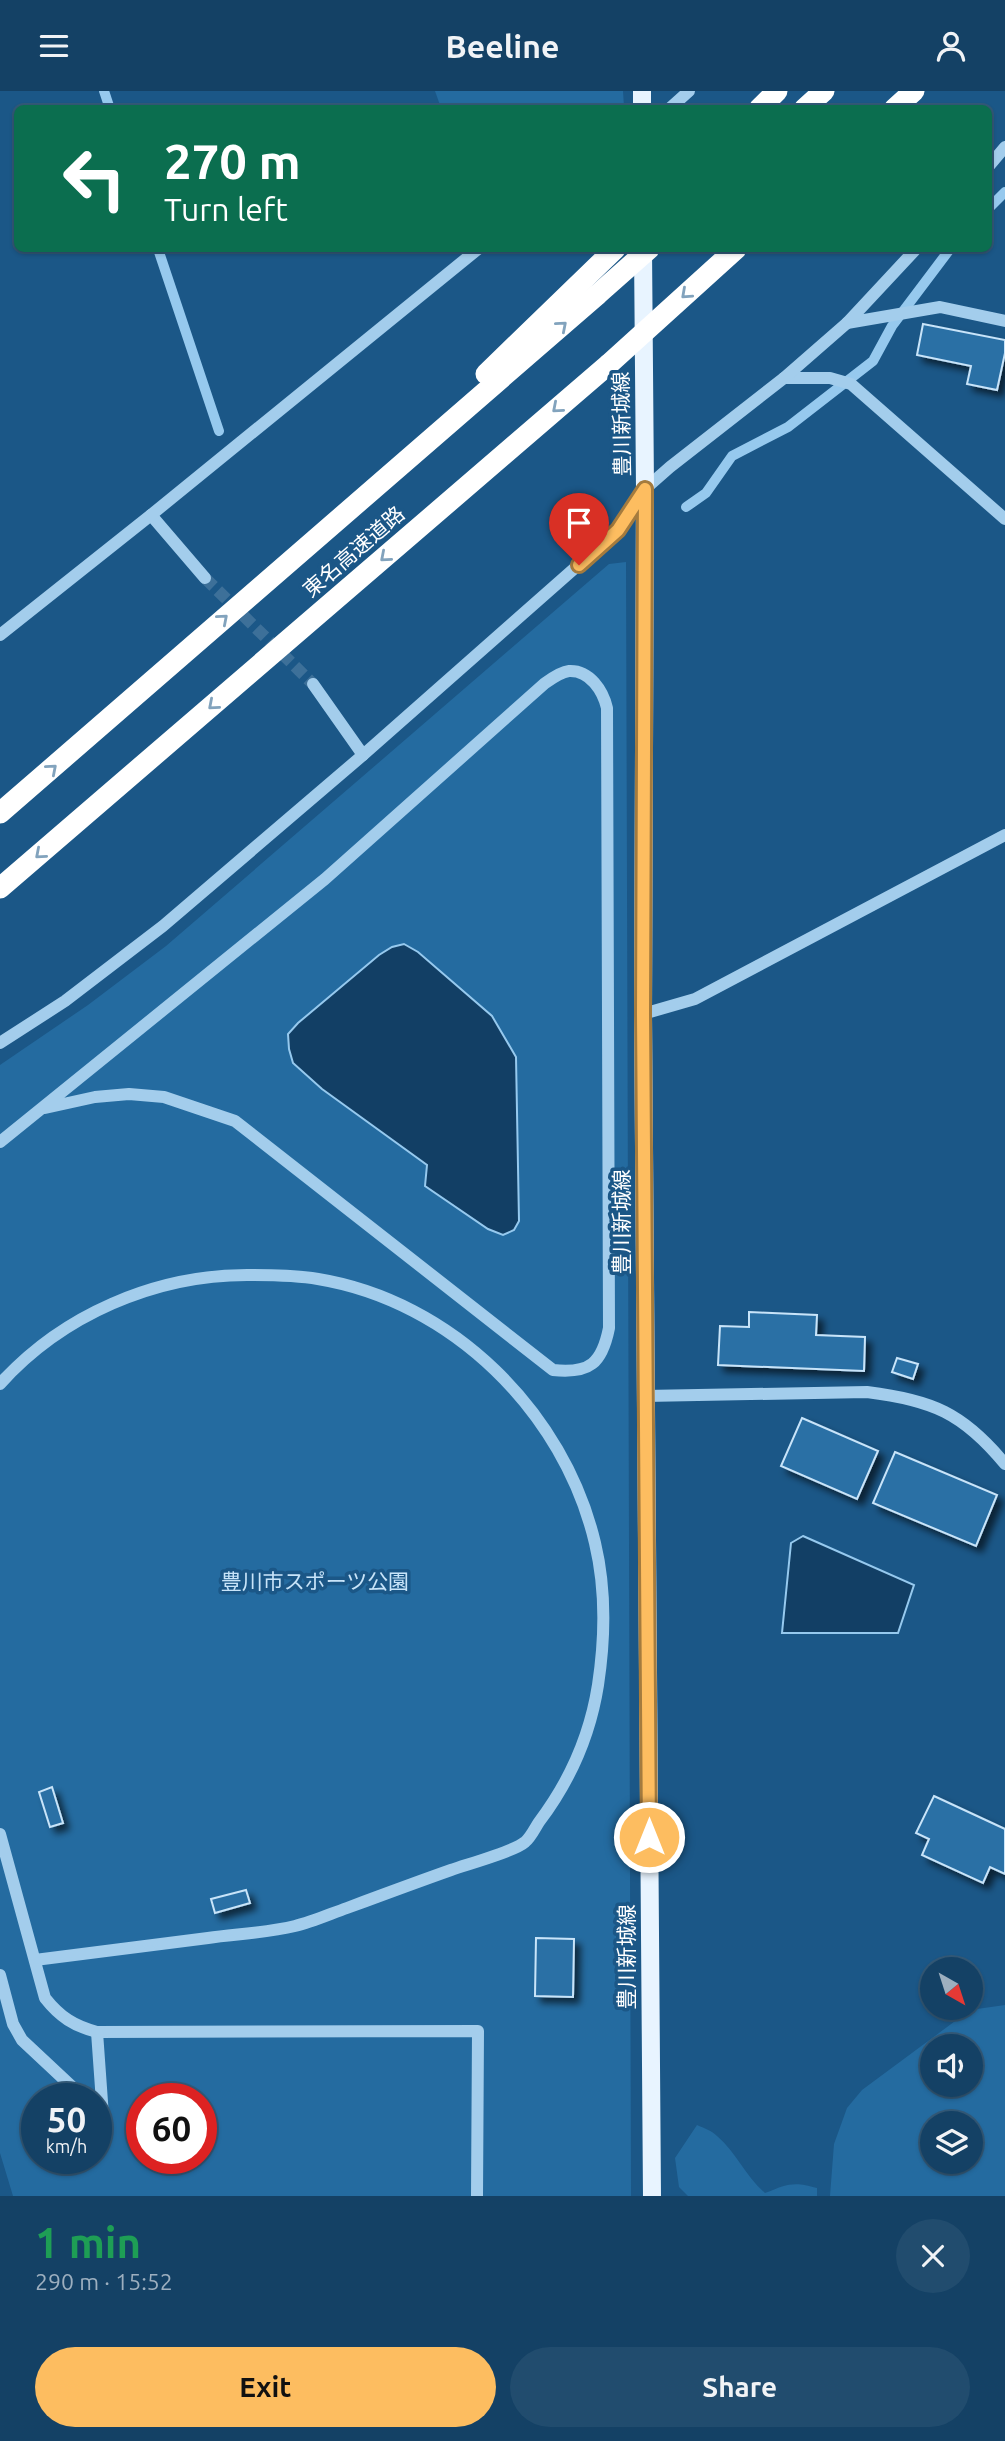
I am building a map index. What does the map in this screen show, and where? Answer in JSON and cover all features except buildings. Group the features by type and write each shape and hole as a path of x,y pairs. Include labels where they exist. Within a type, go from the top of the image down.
{"highway":[{"path":"764,105 777,91"},
{"path":"808,105 824,91"},
{"path":"898,105 914,91"},
{"path":"592,286 613,252"},
{"name":"東名高速道路","path":"0,813 400,466 592,286 644,252"},
{"name":"東名高速道路","path":"0,888 609,364 733,252"}],"main road":[{"name":"豊川新城線","path":"643,252 643,1014 652,2196"}],"street":[{"path":"673,105 689,91"},
{"path":"992,162 1005,147"},
{"path":"0,635 474,252"},
{"path":"0,1043 65,1001 163,926 363,755 618,530 645,489 785,378 847,323 913,252"},
{"path":"847,323 940,307 1005,321"},
{"path":"785,378 830,378 851,384 1005,519"},
{"path":"151,515 205,578"},
{"path":"0,1142 325,879 544,684 569,671 583,674 604,694 607,708 609,1328 605,1347 597,1360 585,1369 554,1370 235,1121 164,1097 129,1094 94,1097 45,1108"},
{"path":"313,684 363,755"},
{"path":"643,1014 695,999 1005,835"},
{"path":"0,1384 34,1351 64,1329 118,1301 149,1289 182,1281 216,1276 283,1276 318,1279 378,1296 405,1307 480,1355 524,1400 559,1451 585,1509 595,1543 601,1583 604,1639 596,1699 589,1727 569,1777 523,1844 295,1926 35,1961"},
{"path":"645,1396 867,1392 899,1396 945,1410 991,1447 1005,1464"},
{"path":"0,1834 45,1998 57,2012 78,2027 97,2032 478,2031 477,2196"},
{"path":"0,1975 13,2024 22,2040 68,2083"},
{"path":"97,2032 101,2083"}],"green space":[{"path":"435,91 623,91 624,105 440,105"},
{"name":"豊川市スポーツ公園","path":"626,562 631,2196 13,2196 0,2153 0,1065 88,1005 166,946 609,564"},
{"path":"1005,2005 1005,2196 830,2196 834,2144 847,2108 862,2090 920,2047 920,2097 983,2097 983,2034 938,2034 956,2020 983,2020 984,2008"},
{"path":"697,2125 713,2133 724,2143 765,2193 796,2184 817,2188 817,2196 688,2196 679,2187 675,2158"}],"shaded area":[{"path":"404,944 418,952 492,1016 516,1057 519,1221 514,1230 503,1235 488,1229 425,1186 427,1165 322,1089 293,1063 288,1034 298,1023 379,955"},
{"path":"803,1536 914,1585 898,1633 782,1633 791,1543"}],"waterway":[{"path":"104,91 109,105"},
{"path":"992,205 1005,192"},
{"path":"159,252 219,431"},
{"path":"686,507 706,493 732,456 788,427 873,361 892,326 948,252"}],"tunnel":[{"path":"205,578 313,684"}],"route":[{"path":"579,565 618,530 645,489 643,1014 649,1837"}]}
